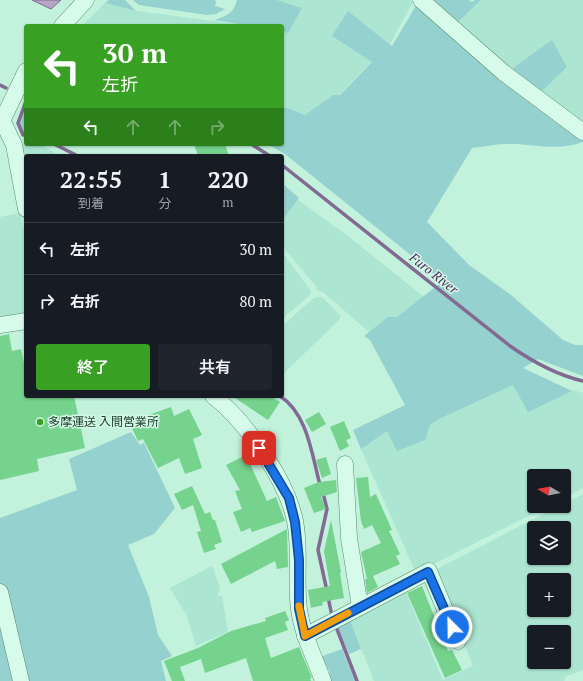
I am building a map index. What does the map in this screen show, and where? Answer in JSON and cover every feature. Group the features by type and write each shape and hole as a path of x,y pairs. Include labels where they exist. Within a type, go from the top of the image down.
{"street":[{"path":"64,24 86,0"},
{"path":"421,0 504,73 583,132"},
{"path":"24,74 5,104 1,124 14,145 24,198"},
{"path":"0,325 24,321"},
{"path":"216,398 227,407 252,437 274,470 289,498 295,522 299,560 299,609 305,636 323,681"},
{"path":"345,464 349,538 360,607"},
{"path":"305,636 428,572 458,641"},
{"path":"0,592 21,681"}],"shaded area":[{"path":"32,0 61,0 51,9"},
{"path":"109,0 125,0 136,11 105,3"},
{"path":"133,0 214,0 216,1 215,6 225,9 216,14 207,15 139,5"},
{"path":"237,0 277,0 302,8 288,33 284,32 284,24 238,24 215,20 232,11"},
{"path":"277,0 410,0 413,2 390,44 348,11 372,61 339,95 333,95 305,115 284,107 284,32 288,33 302,8"},
{"path":"429,0 469,0 472,2 475,0 481,0 458,22"},
{"path":"481,0 583,0 583,124 539,94 567,67 552,41 510,70 458,22"},
{"path":"105,3 130,10 235,24 84,24"},
{"path":"417,4 583,139 583,142 573,145 554,147 498,144 472,148 427,222 469,265 511,295 563,340 575,345 583,345 583,376 538,359 523,368 572,391 528,412 513,385 439,419 430,425 425,440 397,451 387,431 361,449 353,430 405,405 370,340 364,336 388,317 397,317 443,281 285,154 271,146 284,146 284,107 305,115 333,95 340,95 372,62 332,36 348,11 392,46"},
{"path":"552,40 567,67 539,94 510,70"},
{"path":"24,112 24,134 19,123"},
{"path":"24,145 43,146 57,154 24,154 24,168 20,147"},
{"path":"284,185 299,198 284,218"},
{"path":"298,200 344,233 424,297 397,317 388,317 369,332 323,292 317,290 316,286 284,248 284,218"},
{"path":"20,213 24,232 24,318 0,322 0,217"},
{"path":"284,255 311,291 309,296 284,317"},
{"path":"315,297 322,297 341,316 339,320 284,373 284,324"},
{"path":"513,385 565,394 573,390 583,393 583,488 571,494 571,469 527,469 527,513 534,513 416,573 361,449 387,431 430,425 439,419"},
{"path":"131,432 140,445 144,443 175,508 154,534 128,545 149,597 158,635 172,656 161,661 166,681 0,681 0,518 77,490 69,459"},
{"path":"583,494 583,670 565,677 564,681 374,681 349,617 404,588 443,680 473,666 435,570 527,523 527,565 571,565 571,521 530,521 545,513 571,513 571,500"},
{"path":"212,566 220,587 218,596 222,596 228,632 196,646 187,616 170,588"},
{"path":"349,617 361,649 349,654 338,627"},
{"path":"342,649 355,681 329,681 327,678 330,672 324,662 321,662 320,657"}],"building":[{"path":"195,146 226,146 228,154 197,154"},
{"name":"多摩運送 入間営業所","path":"9,334 12,351 21,349 24,363 24,398 74,398 85,448 37,459 39,471 0,480 0,336"},
{"path":"235,398 273,398 280,402 268,420"},
{"path":"171,407 174,416 189,409 202,435 193,439 202,468 185,474 179,458 158,468 143,439 138,441 129,422"},
{"path":"319,412 326,424 312,432 305,420"},
{"path":"344,421 351,438 346,440 349,446 340,451 330,427"},
{"path":"246,455 267,501 276,497 285,521 252,532 250,528 241,532 233,512 242,509 235,491 240,490 226,465"},
{"path":"326,457 331,474 322,478 316,460"},
{"path":"368,477 370,497 376,494 392,530 389,531 400,554 396,556 400,564 373,576 378,587 367,593 365,579 367,579 361,552 381,543 372,525 364,529 361,521 356,478"},
{"path":"336,480 337,492 321,497 326,509 314,513 304,488 319,482"},
{"path":"192,486 205,514 210,512 213,520 215,520 222,542 214,545 216,549 204,553 197,532 201,531 193,505 182,510 174,494"},
{"path":"331,520 341,572 344,598 322,602 323,605 311,608 308,590 330,586 324,551"},
{"path":"287,529 288,567 277,569 275,561 231,584 221,564"},
{"path":"422,586 448,651 452,650 462,670 445,678 407,593"},
{"path":"285,611 289,620 285,622 288,630 265,638 271,658 299,647 312,678 310,678 311,681 253,681 246,658 205,673 201,659 180,667 185,681 172,681 164,661 198,648 231,631 266,621 265,618"}],"waterway":[{"name":"Furo River","path":"0,85 6,88"},
{"path":"24,106 18,123 24,135"},
{"path":"58,146 74,154"},
{"name":"Furo River","path":"254,146 267,154"},
{"name":"Furo River","path":"284,167 510,346 545,367 563,375 583,381"},
{"path":"282,398 297,413 303,424 308,436 320,485"},
{"path":"323,493 327,509 318,550 327,591"},
{"path":"328,597 332,616"},
{"path":"335,624 357,681"}],"slow traffic":[{"path":"299,606 305,636 348,613"}],"place":[{"name":"多摩運送 入間営業所","path":"40,422"}],"route":[{"path":"259,448 274,470 289,498 295,522 299,560 299,609 305,636 428,572 452,627"}]}
